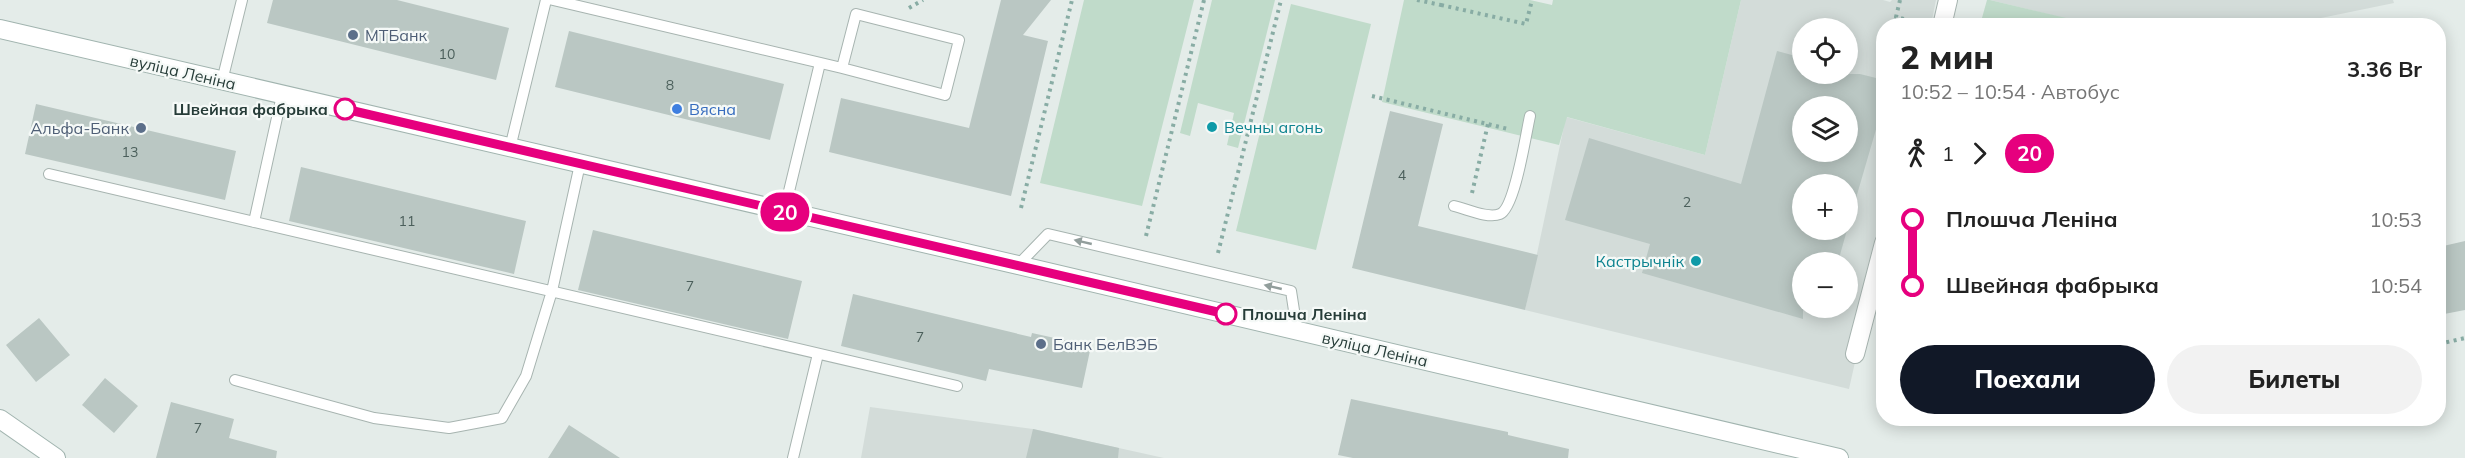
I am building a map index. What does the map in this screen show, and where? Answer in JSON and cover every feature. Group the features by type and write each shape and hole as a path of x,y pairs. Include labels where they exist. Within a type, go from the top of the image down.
{"main road":[{"path":"1944,18 1948,0"},
{"name":"вуліца Леніна","path":"0,29 1297,330 1832,457"},
{"path":"1855,354 1876,274"},
{"path":"0,419 56,458"}],"lane":[{"path":"222,81 242,0"},
{"path":"510,148 546,0"},
{"path":"553,0 945,94 959,40 856,14 842,68"},
{"path":"784,212 820,63"},
{"path":"254,222 282,94"},
{"path":"1454,206 1487,214 1498,215 1503,212 1512,195 1530,116"},
{"path":"235,380 374,418 449,428 502,418 526,376 552,291 580,164"},
{"path":"49,174 957,386"},
{"path":"1018,265 1048,234 1291,291 1297,330"},
{"path":"793,458 818,354"}],"path":[{"path":"1022,208 1072,0"},
{"path":"1146,236 1203,0"},
{"path":"1417,0 1442,2 1526,24 1532,0"},
{"path":"1900,0 1896,16 1903,18"},
{"path":"1218,253 1281,2"},
{"path":"1372,96 1526,133"},
{"path":"1468,210 1488,124"},
{"path":"2446,342 2465,338"}],"shaded area":[{"path":"1741,0 1883,0 1890,2 1892,0 1936,0 1932,18 1876,18 1876,269 1849,389 1525,310 1566,117 1705,155"},
{"path":"1990,0 2393,0 2394,3 2321,18 2063,18"},
{"path":"870,407 1033,429 1164,458 861,458"}],"green space":[{"path":"1084,0 1194,0 1142,206 1040,183"},
{"path":"1212,0 1275,0 1238,148 1227,145 1234,113 1198,103 1190,136 1180,133"},
{"path":"1404,0 1530,0 1552,5 1553,0 1741,0 1705,155 1567,117 1559,145 1382,102"},
{"path":"1987,0 1990,0 2066,18 1982,18"},
{"path":"1291,4 1371,24 1316,250 1236,231"}],"building":[{"path":"273,0 397,0 509,28 496,80 267,23"},
{"path":"1001,0 1051,0 1023,35 1048,41 1011,196 829,152 841,98 969,128"},
{"path":"569,31 784,84 770,140 555,87"},
{"path":"1777,51 1792,55 1792,84 1858,84 1858,74 1876,78 1876,129 1858,191 1858,174 1792,174 1792,240 1844,240 1841,252 1792,252 1792,316 1642,273 1650,244 1565,220 1589,138 1741,184"},
{"path":"36,104 236,151 225,200 25,154"},
{"path":"1390,111 1443,124 1418,226 1538,255 1525,310 1352,268"},
{"path":"301,167 526,221 514,274 289,221"},
{"path":"593,230 802,281 788,339 578,290"},
{"path":"2465,241 2465,310 2446,314 2446,245"},
{"path":"853,294 1031,337 1032,333 1091,346 1082,388 989,369 986,381 841,346"},
{"path":"39,318 70,355 36,382 6,345"},
{"path":"105,378 138,406 114,433 82,405"},
{"path":"1351,399 1508,432 1508,435 1569,449 1568,458 1353,458 1338,455"},
{"path":"171,402 234,419 229,438 277,451 276,458 156,458"},
{"path":"569,425 620,458 548,458"},
{"path":"1033,429 1119,448 1118,458 1026,458"}],"bus line":[{"name":"20","path":"345,109 1226,314"}],"place":[{"name":"МТБанк","path":"353,35"},
{"name":"Швейная фабрыка","path":"345,109"},
{"name":"Вясна","path":"677,109"},
{"name":"Вечны агонь","path":"1212,127"},
{"name":"Альфа-Банк","path":"141,128"},
{"name":"Кастрычнік","path":"1696,261"},
{"name":"Плошча Леніна","path":"1226,314"},
{"name":"Банк БелВЭБ","path":"1041,344"}]}
